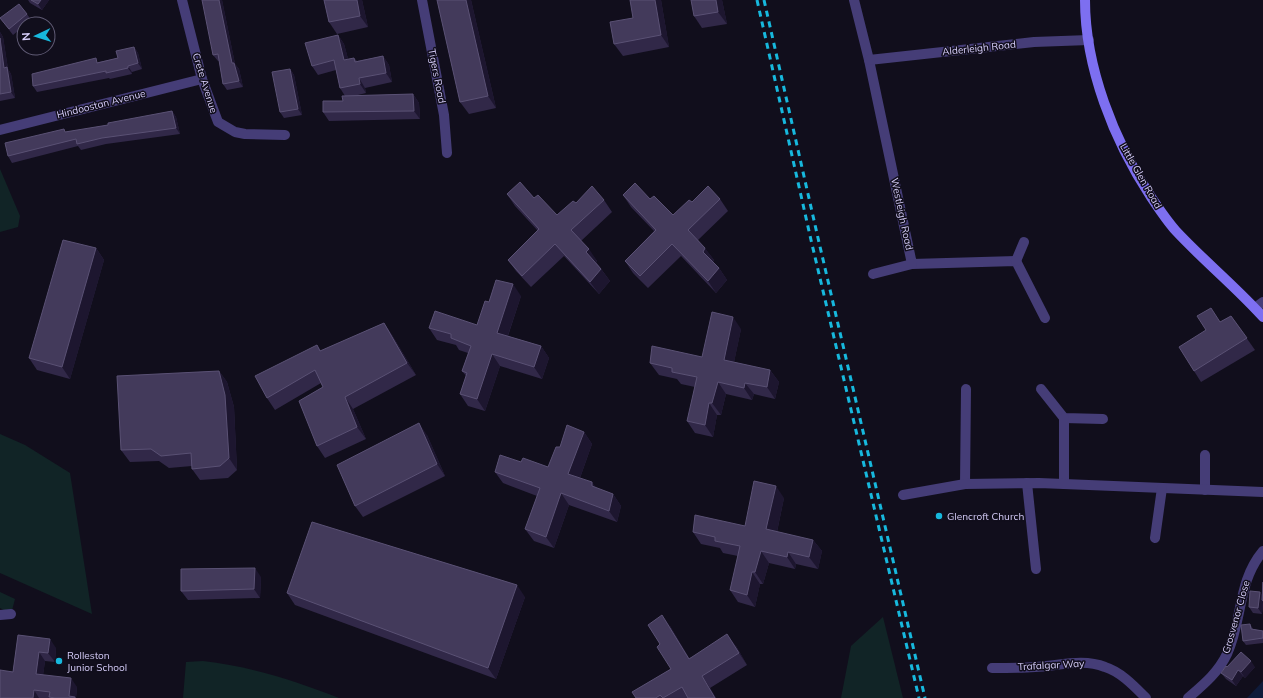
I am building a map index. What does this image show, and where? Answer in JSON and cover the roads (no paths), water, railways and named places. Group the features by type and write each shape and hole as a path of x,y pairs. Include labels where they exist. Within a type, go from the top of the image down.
{"main road":[{"name":"Little Glen Road","path":"1085,0 1089,40 1101,91 1120,142 1145,188 1175,231 1259,305 1263,317"}],"street":[{"name":"Crete Avenue","path":"182,0 202,79 218,122 234,132 245,134 285,135"},
{"name":"Tigers Road","path":"422,0 444,115 447,153"},
{"name":"Westleigh Road","path":"854,0 869,60 912,264 1016,261"},
{"name":"Alderleigh Road","path":"869,60 1034,42 1089,40"},
{"name":"Hindoostan Avenue","path":"0,130 202,79"},
{"path":"1024,242 1016,261 1044,318"},
{"path":"873,274 912,264"},
{"path":"965,484 966,389"},
{"path":"1041,389 1064,418 1064,484"},
{"path":"1064,418 1103,419"},
{"path":"1205,455 1205,490"},
{"path":"1027,483 1036,569"},
{"path":"903,495 965,484 1027,483 1263,492"},
{"path":"1155,538 1162,488"},
{"name":"Grosvenor Close","path":"1188,698 1217,671 1226,655 1238,620 1244,585 1256,559 1263,550"},
{"path":"0,615 11,614"},
{"name":"Trafalgar Way","path":"992,668 1035,667 1077,663 1095,664 1114,671 1146,698"}],"water":[{"path":"1263,681 1263,698 1247,698"}],"railway":[{"path":"757,0 811,240 919,698"},
{"path":"764,0 925,698"}],"place":[{"name":"Glencroft Church","path":"939,516"},
{"name":"Rolleston Junior School","path":"59,661"}]}
